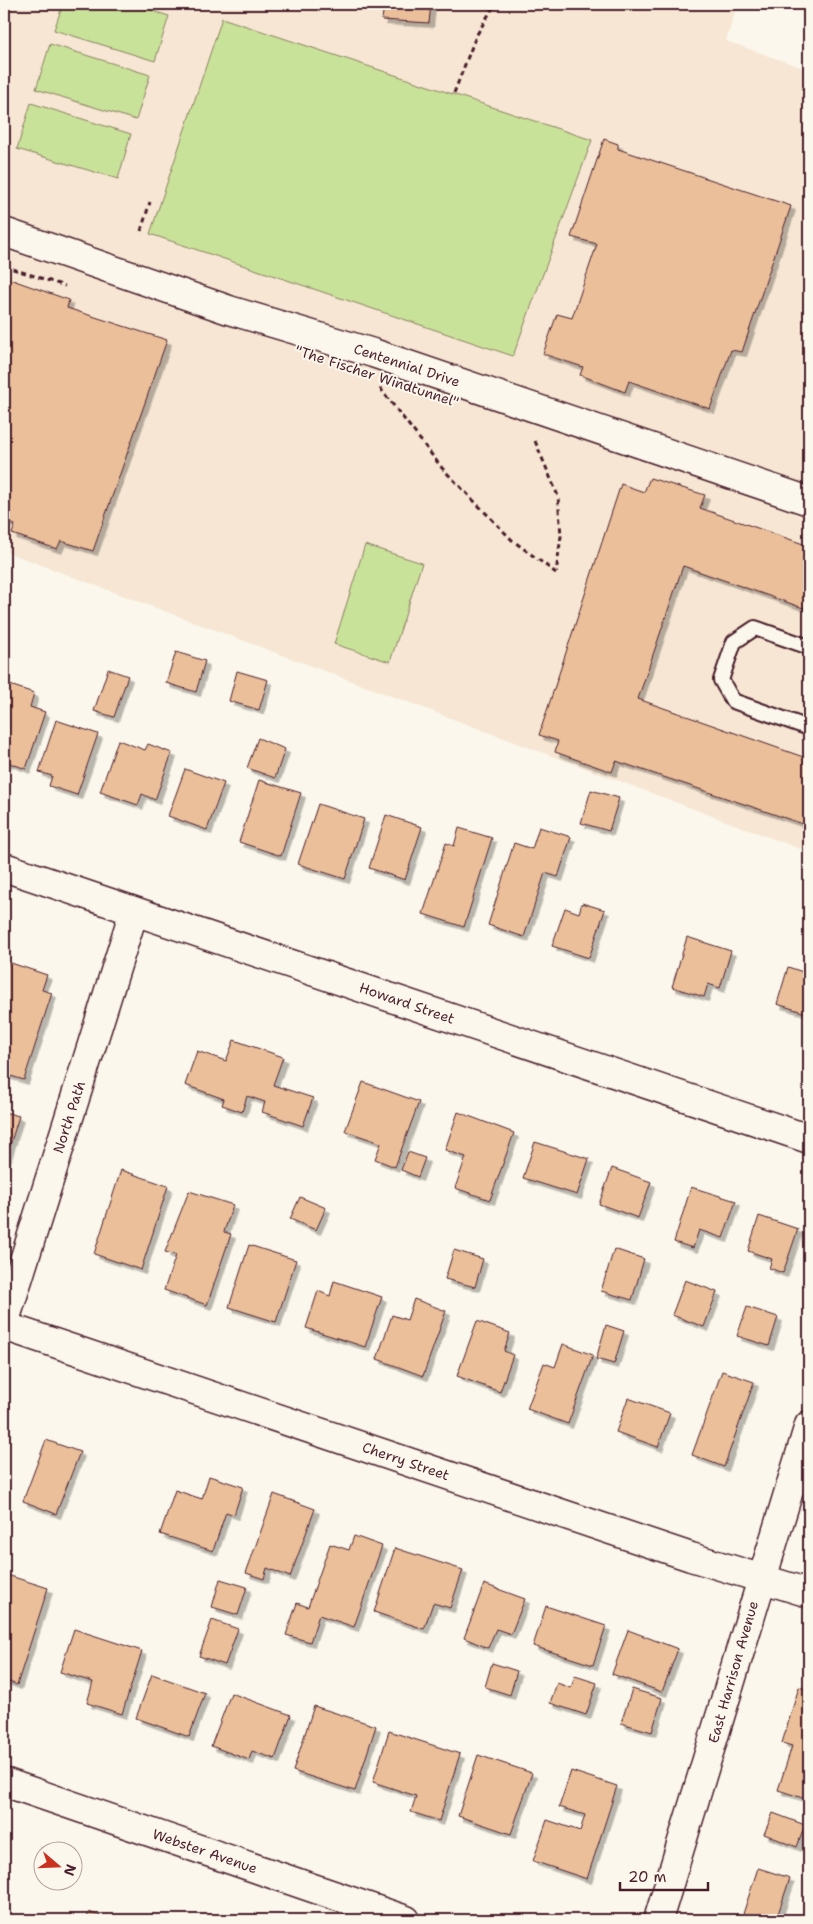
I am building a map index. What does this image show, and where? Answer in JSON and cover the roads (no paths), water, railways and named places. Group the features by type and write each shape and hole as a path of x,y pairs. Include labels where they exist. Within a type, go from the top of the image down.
{"street":[{"name":"Centennial Drive","path":"4,232 228,310 373,353 809,501"},
{"name":"Howard Street","path":"4,868 809,1139"},
{"name":"North Path","path":"4,1325 134,911"},
{"name":"Cherry Street","path":"4,1325 692,1557 761,1576 809,1593"},
{"name":"East Harrison Avenue","path":"658,1920 701,1784 761,1576 809,1425"},
{"name":"Webster Avenue","path":"4,1782 406,1920"}],"lane":[{"path":"809,647 755,628 734,642 721,680 733,701 809,728"}]}
